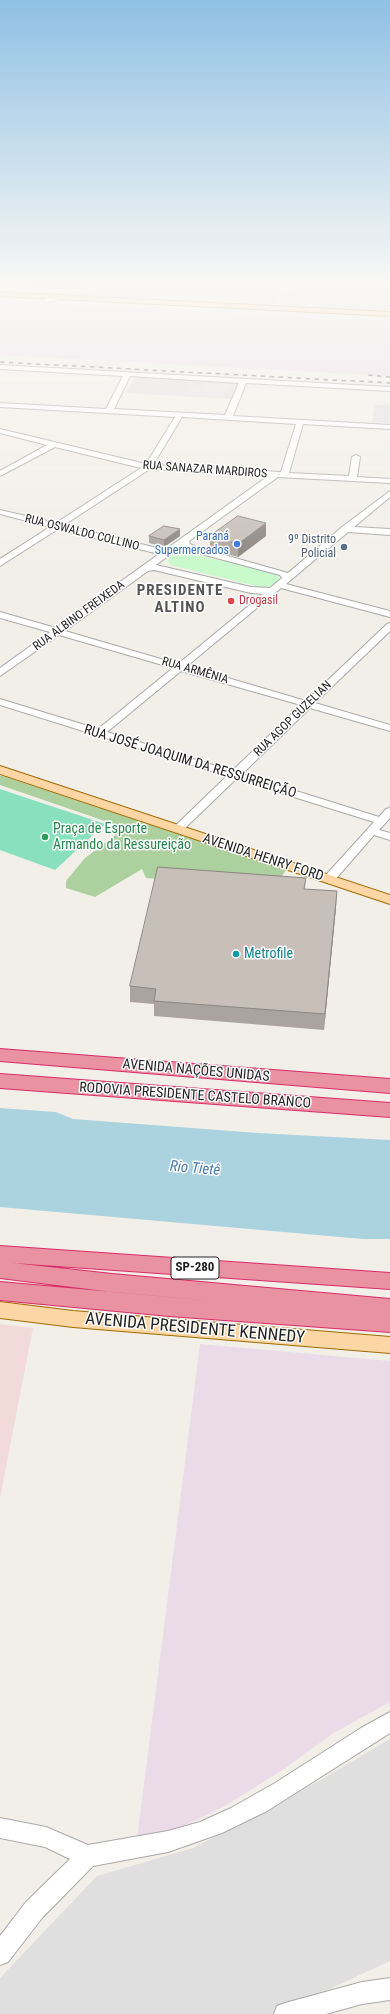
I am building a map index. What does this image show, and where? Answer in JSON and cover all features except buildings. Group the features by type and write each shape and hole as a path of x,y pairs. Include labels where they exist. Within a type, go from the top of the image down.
{"highway":[{"name":"AVENIDA NAÇÕES UNIDAS","path":"1,1055 390,1086"},
{"path":"0,1074 36,1084"},
{"name":"RODOVIA PRESIDENTE CASTELO BRANCO","path":"0,1081 319,1106 390,1110"},
{"name":"SP-280","path":"0,1254 390,1281"},
{"path":"0,1270 112,1283 390,1308"},
{"path":"0,1291 169,1307 390,1323"}],"main road":[{"name":"AVENIDA HENRY FORD","path":"0,770 390,900"},
{"name":"AVENIDA PRESIDENTE KENNEDY","path":"0,1310 73,1319 390,1345"}],"street":[{"path":"109,411 125,380"},
{"path":"228,418 244,380 390,388"},
{"path":"0,405 390,426"},
{"path":"0,563 148,467 180,415"},
{"path":"280,475 300,422"},
{"name":"RUA SANAZAR MARDIROS","path":"0,431 148,467 390,481"},
{"path":"0,474 52,444"},
{"path":"353,479 356,457"},
{"name":"RUA ALBINO FREIXEDA","path":"0,673 164,553 280,475"},
{"path":"100,734 178,666 260,602 390,493"},
{"name":"RUA OSWALDO COLLINO","path":"0,512 164,553 193,549 279,571 296,571"},
{"path":"345,530 390,532"},
{"path":"184,540 186,546 193,549"},
{"path":"164,553 168,569"},
{"path":"143,569 154,567 168,569 251,590 258,595 260,602"},
{"path":"279,571 286,575 280,585"},
{"path":"251,590 280,585 390,614"},
{"name":"RUA ARMÊNIA","path":"0,615 390,728"},
{"name":"RUA AGOP GUZELIAN","path":"178,830 390,626"},
{"name":"RUA JOSÉ JOAQUIM DA RESSURREIÇÃO","path":"0,702 381,822"},
{"path":"329,879 390,811"},
{"path":"372,831 390,837"},
{"path":"0,1828 46,1837 88,1856 159,1844 189,1836 216,1825 304,1776 361,1738 390,1722"},
{"path":"0,1954 34,1910 88,1856"},
{"path":"285,2014 362,1993 390,1989"}],"shaded area":[{"path":"133,380 195,380 238,383 232,399 125,393"},
{"path":"206,382 231,384 225,398 186,396 189,388 205,388"},
{"path":"375,405 390,405 390,423 372,422"},
{"path":"0,1324 33,1328 0,1498"},
{"path":"200,1344 390,1361 390,1702 332,1734 284,1769 225,1806 175,1830 137,1839"},
{"path":"390,1739 390,1961 308,1999 271,2014 0,2014 0,1978 97,1876 193,1848 317,1782"}],"green space":[{"path":"184,552 279,575 278,579 275,584 267,587 260,587 171,565 168,561 170,556"},
{"path":"0,776 286,870 274,888 146,878 142,869 95,897 66,888 66,881 85,858 125,828 0,785"},
{"name":"Praça de Esporte Armando da Ressureição","path":"0,789 105,824 55,870 0,850"}],"water":[{"name":"Rio Tietê","path":"0,1108 56,1112 73,1119 258,1133 390,1140 390,1239 363,1239 0,1207"}],"railway":[{"path":"334,380 390,383"}],"place":[{"name":"Paraná Supermercados","path":"237,544"},
{"name":"9º Distrito Policial","path":"344,547"},
{"name":"Drogasil","path":"231,601"},
{"name":"Praça de Esporte Armando da Ressureição","path":"45,837"},
{"name":"Metrofile","path":"236,954"}],"district":[{"name":"PRESIDENTE ALTINO","path":"180,600"}]}
